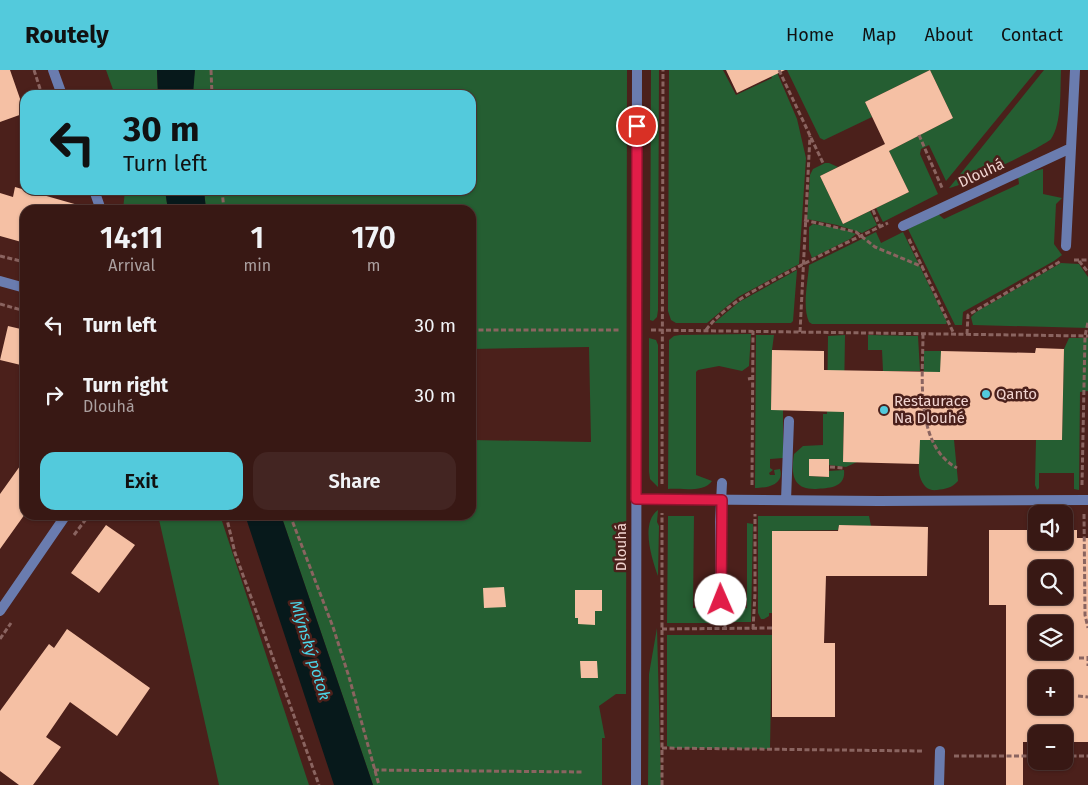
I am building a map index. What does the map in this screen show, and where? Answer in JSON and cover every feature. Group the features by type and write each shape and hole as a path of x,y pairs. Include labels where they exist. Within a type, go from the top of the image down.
{"street":[{"path":"53,70 60,90"},
{"name":"Dlouhá","path":"636,785 637,70"},
{"path":"1066,246 1075,70"},
{"name":"Dlouhá","path":"903,226 1071,148"},
{"path":"0,281 20,287"},
{"path":"786,500 789,421"},
{"path":"721,600 722,483"},
{"path":"636,499 1088,500"},
{"path":"0,611 63,520"},
{"path":"939,785 940,751"}],"path":[{"path":"34,70 40,90"},
{"path":"211,70 212,90"},
{"path":"662,487 663,70"},
{"path":"779,70 823,163"},
{"path":"919,135 945,195"},
{"path":"800,332 804,220 810,136"},
{"path":"874,210 880,227"},
{"path":"804,220 856,232 875,247 923,267"},
{"path":"903,226 954,334"},
{"path":"0,256 20,261"},
{"path":"967,334 968,315 1063,260"},
{"path":"1071,260 1088,260"},
{"path":"1079,260 1088,272"},
{"path":"706,330 738,299 803,264"},
{"path":"0,304 20,310"},
{"path":"1082,489 1088,322"},
{"path":"476,330 626,330"},
{"path":"650,331 706,330 1086,336"},
{"path":"752,488 753,331"},
{"path":"923,334 923,401 929,432 939,452 948,463 957,468"},
{"path":"748,379 753,378"},
{"path":"830,468 844,468"},
{"path":"662,510 662,785"},
{"path":"1084,510 1085,622 1088,628"},
{"path":"753,629 755,514"},
{"path":"227,520 235,553 318,785"},
{"path":"292,520 349,676 379,785"},
{"path":"725,616 725,629"},
{"path":"662,629 773,628"},
{"path":"1079,658 1088,657 1088,666"},
{"path":"1078,696 1088,697"},
{"path":"662,748 940,751 954,756 1028,756"},
{"path":"1073,756 1088,756"},
{"path":"374,770 584,772"}],"green space":[{"path":"106,70 157,70 158,90 113,90"},
{"path":"195,70 627,70 626,694 616,694 599,706 605,738 602,738 602,785 373,785 283,520 476,520 476,440 591,442 589,347 476,349 476,205 206,205 204,195 476,195 476,90 192,90"},
{"path":"651,70 659,70 658,310 657,317 653,321 650,320"},
{"path":"669,70 723,70 736,95 772,78 769,70 776,70 797,119 806,158 799,264 738,297 707,323 676,323 671,320 668,311"},
{"path":"787,70 930,70 865,102 872,117 824,140 820,138"},
{"path":"930,70 1037,70 946,181 929,145 921,149 920,154 938,194 883,222 876,208 909,192 889,151 953,118"},
{"path":"1044,70 1061,70 1059,115 1055,132 1051,139 1000,166 949,188"},
{"path":"825,163 838,167 820,176 843,224 870,211 877,225 862,233 837,225 807,219 810,175 813,169"},
{"path":"1043,169 1043,194 1062,198 1056,204 1054,244 1062,255 963,312 962,325 955,325 908,229 938,214 944,219 1019,184 1018,176"},
{"path":"124,195 166,195 167,205 124,205"},
{"path":"813,224 843,229 856,234 850,239 812,258 809,250 809,227"},
{"path":"876,232 881,243 903,232 947,322 946,324 812,324 809,322 806,301 809,265"},
{"path":"1061,263 1079,264 1088,277 1088,328 973,325 971,317 976,312"},
{"path":"797,270 793,321 791,323 714,323 739,302"},
{"path":"751,334 749,366 742,371 719,366 696,372 696,475 712,481 698,489 668,489 669,340 674,336 680,335"},
{"path":"756,335 774,335 771,409 783,410 783,458 770,459 770,468 773,470 769,473 770,475 775,475 774,470 780,469 780,479 769,486 755,488"},
{"path":"845,335 843,462 857,462 846,467 829,465 829,459 809,459 809,476 829,477 829,471 844,470 844,476 836,486 808,489 798,483 793,474 794,454 803,446 823,445 823,414 827,414 828,336"},
{"path":"868,335 918,336 920,371 883,371 882,350 868,350"},
{"path":"649,338 656,340 658,345 658,487 650,479 649,472"},
{"path":"1069,338 1088,338 1088,391 1080,392 1079,490 1074,489 1074,473 1039,473 1039,488 1037,490 1035,485 1036,440 1062,440 1064,349"},
{"path":"924,351 941,351 940,408 923,408"},
{"path":"920,411 939,440 954,440 958,481 948,488 928,489 920,477"},
{"path":"658,510 658,576 651,551 649,532 650,523"},
{"path":"668,516 694,516 693,608 720,608 719,623 667,623"},
{"path":"758,516 869,516 871,526 839,525 838,530 772,531 772,613 761,619 758,613"},
{"path":"159,520 222,520 309,785 219,785"},
{"path":"747,523 753,524 751,622 730,622 731,609 747,608"},
{"path":"657,628 661,785 648,785 649,674"},
{"path":"667,635 772,635 770,749 673,748 667,746"}],"water":[{"path":"157,70 195,70 193,90 158,90"},
{"path":"166,195 204,195 206,205 167,205"},
{"name":"Mlýnský potok","path":"247,520 283,520 373,785 334,785"}],"building":[{"path":"0,70 10,70 20,99 20,115 0,122"},
{"path":"726,70 785,70 737,93"},
{"path":"930,70 953,118 889,151 909,192 843,224 820,176 885,144 865,102"},
{"path":"15,187 20,188 20,195 43,195 78,205 20,205 20,242 0,236 0,193 13,197"},
{"path":"8,326 20,329 20,365 0,360"},
{"path":"1036,348 1064,349 1062,440 920,440 919,464 843,462 844,412 771,410 772,350 824,351 824,370 940,372 941,351 1035,353"},
{"path":"809,459 829,459 829,477 809,476"},
{"path":"20,466 21,520 0,549 0,494"},
{"path":"106,525 135,545 99,593 71,573"},
{"path":"839,525 928,527 927,576 826,576 824,643 835,643 835,717 772,717 772,531 838,531"},
{"path":"989,530 1028,530 1028,550 1073,550 1073,530 1077,530 1077,538 1088,538 1088,742 1073,742 1073,725 1028,725 1028,742 1023,742 1023,785 1006,785 1006,605 989,605"},
{"path":"504,587 506,607 484,608 483,588"},
{"path":"575,590 602,590 602,611 595,611 595,625 578,624 578,618 575,618"},
{"path":"67,629 150,688 117,736 70,702 46,737 61,747 33,785 19,785 0,771 0,711 49,644 54,648"},
{"path":"580,661 597,661 598,678 581,678"}],"place":[{"name":"Qanto","path":"986,394"},
{"name":"Restaurace Na Dlouhé","path":"884,410"}],"route":[{"path":"637,126 636,499 722,500 720,522 721,600"}]}
